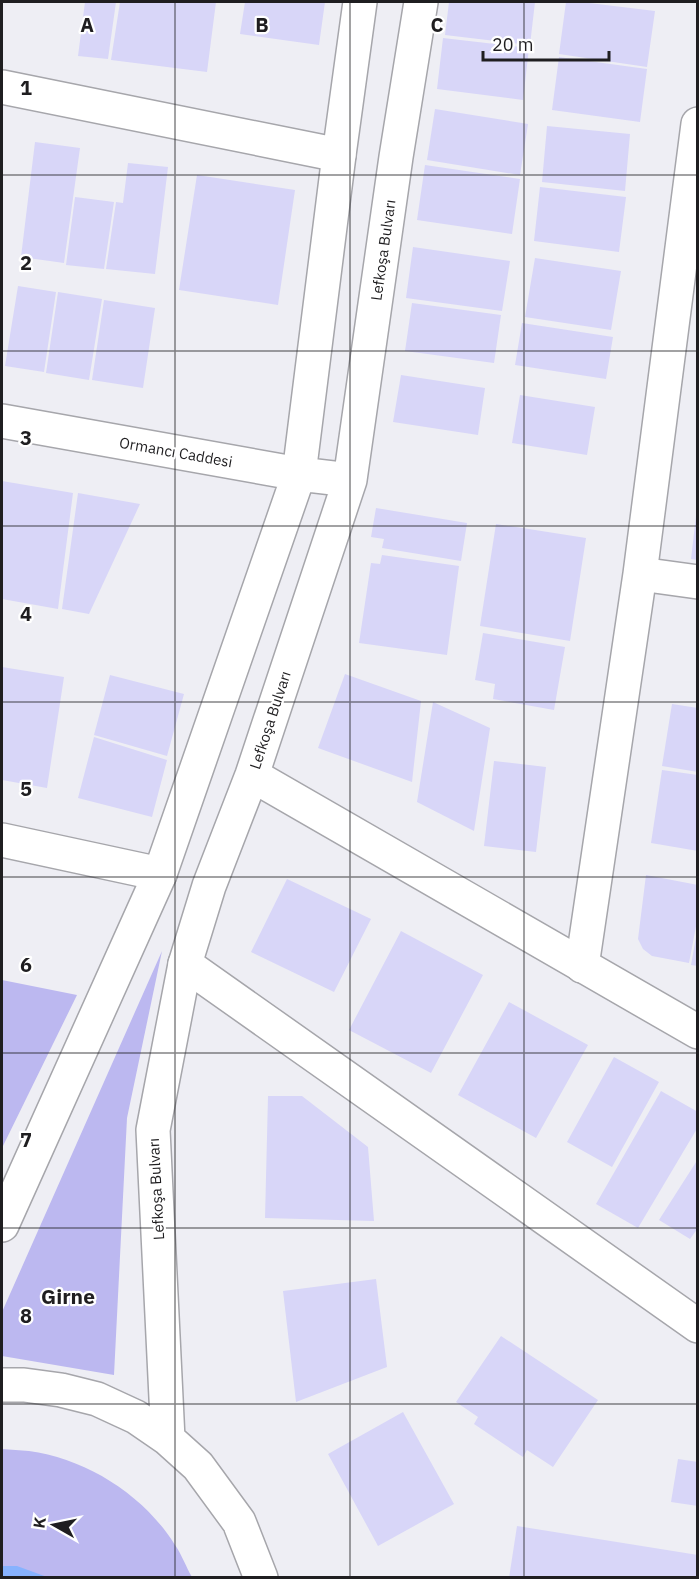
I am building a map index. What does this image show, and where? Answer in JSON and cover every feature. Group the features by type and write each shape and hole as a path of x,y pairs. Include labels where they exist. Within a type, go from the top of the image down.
{"main road":[{"path":"2,1225 160,874 300,474 360,2"},
{"name":"Lefkoşa Bulvarı","path":"168,1439 153,1130 185,964 209,886 252,775 350,480 396,157 421,2"},
{"path":"2,87 339,155"},
{"path":"582,966 640,574 695,168 698,124"},
{"name":"Ormancı Caddesi","path":"2,421 300,474 350,480"},
{"path":"640,574 698,582"},
{"path":"252,775 698,1032"},
{"path":"2,840 160,874"},
{"path":"185,964 698,1326"},
{"path":"2,1385 24,1385 61,1390 97,1399 136,1417 168,1439 198,1466 238,1522 261,1578"}],"shaded area":[{"path":"162,951 127,1118 114,1375 2,1356 2,1312"},
{"path":"2,980 77,995 2,1148"},
{"path":"2,1449 51,1455 93,1471 112,1482 147,1510 162,1527 192,1577 2,1577"}],"water":[{"path":"2,1566 17,1566 47,1577 2,1577"}],"building":[{"path":"85,2 116,2 108,59 78,56"},
{"path":"120,2 216,2 207,72 111,60"},
{"path":"245,2 325,2 319,45 240,34"},
{"path":"449,2 535,2 530,45 445,35"},
{"path":"566,2 655,11 647,67 559,54"},
{"path":"443,38 529,48 523,100 437,89"},
{"path":"559,57 647,69 640,122 552,110"},
{"path":"435,109 528,124 520,175 427,160"},
{"path":"547,126 630,134 625,191 542,182"},
{"path":"35,142 80,148 64,263 21,257"},
{"path":"128,163 168,167 155,274 106,269 116,202 123,203"},
{"path":"425,165 520,179 512,234 417,220"},
{"path":"197,175 295,190 278,305 179,290"},
{"path":"540,187 626,197 619,252 534,241"},
{"path":"75,197 114,202 104,269 66,265"},
{"path":"413,247 510,261 502,311 406,298"},
{"path":"535,258 621,271 611,330 525,317"},
{"path":"18,286 56,292 44,372 5,366"},
{"path":"58,292 102,299 89,380 46,373"},
{"path":"104,300 155,308 143,388 92,380"},
{"path":"412,303 501,315 494,363 405,351"},
{"path":"522,323 613,337 606,379 515,365"},
{"path":"401,375 485,388 478,435 393,422"},
{"path":"520,395 595,407 587,455 512,443"},
{"path":"2,481 73,493 58,609 2,599"},
{"path":"78,493 140,504 89,614 62,609"},
{"path":"376,508 467,523 461,561 382,548 384,539 371,537"},
{"path":"696,516 698,516 698,560 691,559"},
{"path":"496,524 586,538 570,641 480,626"},
{"path":"382,555 459,566 447,655 359,643 371,563 380,564"},
{"path":"483,633 565,647 554,710 493,699 495,684 475,680"},
{"path":"2,667 64,677 47,788 2,780"},
{"path":"345,674 421,701 412,782 318,748"},
{"path":"110,675 184,694 167,756 94,735"},
{"path":"433,702 490,728 474,831 417,802"},
{"path":"672,704 698,708 698,772 662,766"},
{"path":"94,737 167,760 152,817 78,798"},
{"path":"494,761 546,767 536,852 484,846"},
{"path":"662,770 698,775 698,851 651,843"},
{"path":"646,875 698,885 698,916 689,963 652,956 643,949 638,939"},
{"path":"287,879 371,919 334,992 251,952"},
{"path":"401,931 483,975 431,1073 349,1030"},
{"path":"696,937 698,937 698,966 691,965"},
{"path":"509,1002 588,1045 536,1138 458,1095"},
{"path":"614,1057 659,1082 612,1167 567,1142"},
{"path":"661,1091 698,1112 698,1127 638,1228 596,1204"},
{"path":"268,1096 302,1096 368,1147 374,1221 265,1218"},
{"path":"698,1159 698,1228 690,1239 659,1220"},
{"path":"376,1279 387,1367 296,1402 283,1291"},
{"path":"501,1336 598,1400 553,1467 527,1450 523,1457 474,1424 478,1417 456,1402"},
{"path":"403,1412 454,1504 378,1546 328,1454"},
{"path":"678,1459 698,1462 698,1506 671,1502"},
{"path":"517,1526 698,1555 698,1578 509,1578"}],"district":[{"name":"Girne","path":"68,1296"}]}
